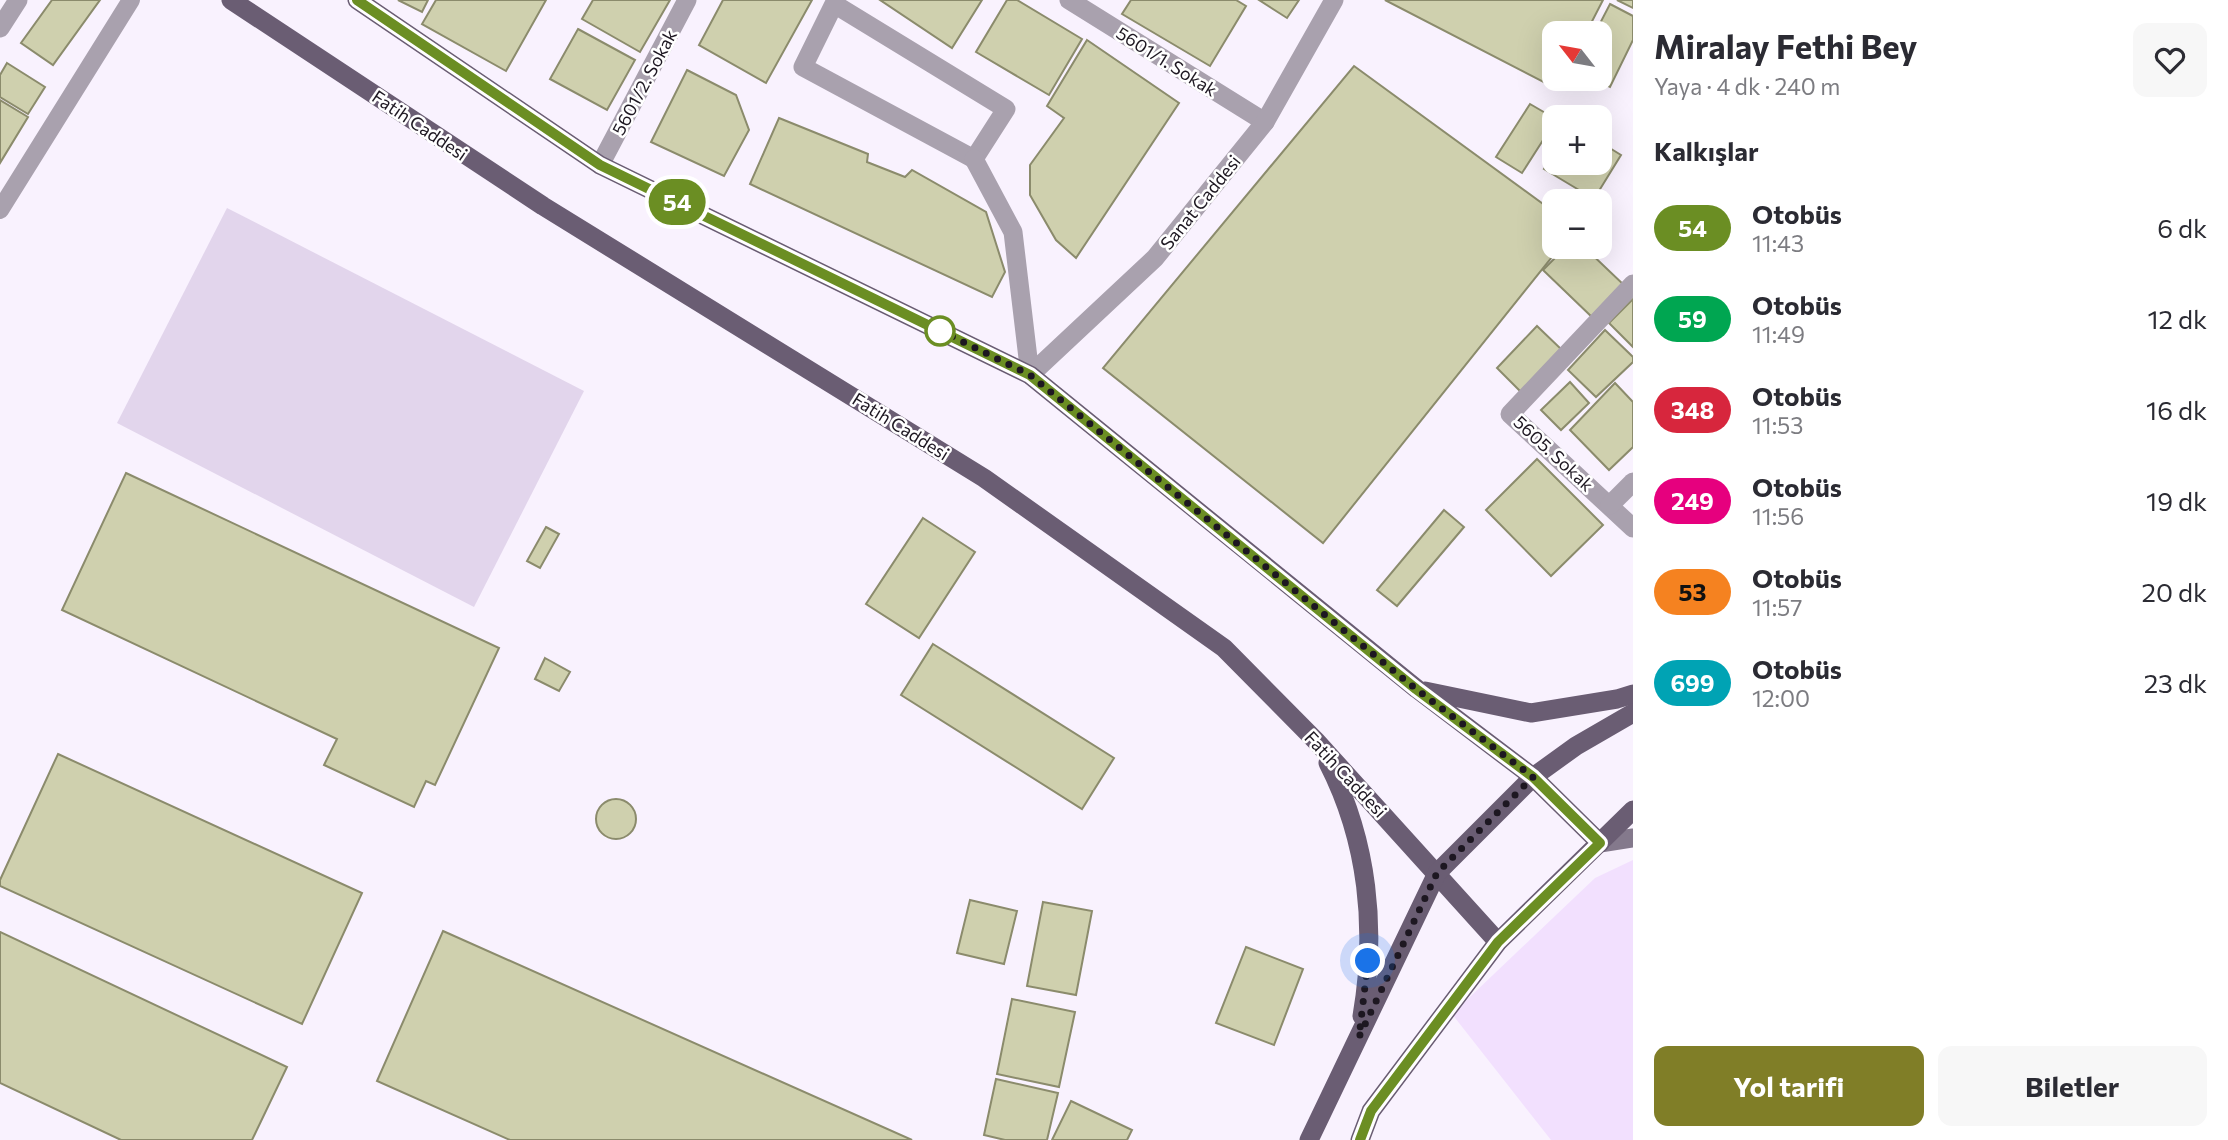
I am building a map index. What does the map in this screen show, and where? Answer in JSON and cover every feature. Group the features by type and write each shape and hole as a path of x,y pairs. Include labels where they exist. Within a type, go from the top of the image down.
{"main road":[{"name":"Fatih Caddesi","path":"231,0 543,206 984,478 1224,648 1316,741 1498,942"},
{"path":"357,0 600,165 1030,375 1416,689 1533,777 1600,843"},
{"path":"1416,689 1531,713 1633,694"},
{"path":"1309,1140 1437,873 1533,777 1576,746 1633,713"},
{"path":"1316,741 1346,804 1358,840 1368,896 1367,988 1359,1037"},
{"path":"1360,1140 1371,1111 1498,942 1633,810"},
{"path":"1600,843 1633,838"}],"street":[{"path":"0,28 18,0"},
{"name":"5601/2. Sokak","path":"600,165 687,0"},
{"name":"5601/1. Sokak","path":"1069,0 1265,122"},
{"name":"Sanat Caddesi","path":"1030,375 1155,257 1265,122 1334,0"},
{"path":"974,159 1006,108 833,2 803,67 974,159 1013,232 1030,375"},
{"name":"5605. Sokak","path":"1633,284 1510,414 1633,528"},
{"path":"1610,505 1633,482"}],"lane":[{"path":"0,210 131,0"}],"shaded area":[{"path":"227,208 584,391 474,607 117,423"},
{"path":"1633,860 1633,1140 1551,1140 1452,1014 1595,878"}],"building":[{"path":"52,0 100,0 53,65 21,43"},
{"path":"398,0 428,0 422,12"},
{"path":"436,0 546,0 506,71 422,24"},
{"path":"593,0 670,0 640,52 582,19"},
{"path":"723,0 812,0 766,83 699,45"},
{"path":"880,0 982,0 952,48"},
{"path":"1007,0 1017,0 1082,39 1049,95 976,52"},
{"path":"1131,0 1236,0 1246,6 1210,66 1122,14"},
{"path":"1259,0 1299,0 1287,18"},
{"path":"1385,0 1603,0 1592,21 1542,21 1542,81"},
{"path":"1617,0 1633,0 1633,8"},
{"path":"1610,4 1633,16 1633,40 1612,83 1612,21 1601,21"},
{"path":"578,29 635,60 607,110 550,79"},
{"path":"1087,40 1179,103 1076,258 1056,240 1030,195 1030,165 1064,118 1047,106"},
{"path":"7,63 45,87 28,114 0,97 0,75"},
{"path":"1354,66 1542,203 1542,259 1550,259 1323,543 1103,368"},
{"path":"687,70 736,95 749,130 724,176 651,142"},
{"path":"0,100 28,117 0,163"},
{"path":"1530,104 1542,111 1542,142 1522,173 1496,157"},
{"path":"779,118 868,154 867,162 905,177 912,170 986,212 1005,272 992,297 750,184"},
{"path":"1612,149 1621,155 1612,170"},
{"path":"1554,175 1609,175 1600,189 1577,189"},
{"path":"1554,259 1597,259 1625,286 1594,319 1543,270"},
{"path":"1633,299 1633,347 1609,323"},
{"path":"1537,326 1562,350 1521,392 1497,368"},
{"path":"1605,330 1633,357 1633,362 1596,397 1568,370"},
{"path":"1570,382 1589,403 1561,430 1541,410"},
{"path":"1615,383 1633,402 1633,447 1609,470 1570,430"},
{"path":"1537,459 1603,525 1551,576 1486,510"},
{"path":"126,473 499,648 435,785 426,781 414,807 324,765 337,739 62,610"},
{"path":"1444,510 1464,527 1397,606 1377,590"},
{"path":"923,518 975,552 919,638 866,604"},
{"path":"546,527 559,534 540,568 527,561"},
{"path":"933,644 1114,758 1082,809 901,695"},
{"path":"545,658 570,672 559,691 535,679"},
{"path":"58,754 362,893 302,1024 0,886 0,880"},
{"path":"616,799 624,800 630,805 635,811 635,827 630,833 624,838 616,839 608,838 602,833 597,827 596,819 597,811 602,805 608,800"},
{"path":"970,900 1017,911 1004,964 957,953"},
{"path":"1043,902 1092,911 1076,995 1027,986"},
{"path":"443,931 912,1140 510,1140 377,1081"},
{"path":"0,932 287,1067 252,1140 121,1140 0,1083"},
{"path":"1246,947 1303,969 1274,1045 1216,1023"},
{"path":"1012,999 1075,1012 1059,1087 997,1074"},
{"path":"996,1079 1058,1093 1047,1140 1005,1140 984,1135"},
{"path":"1071,1101 1132,1130 1127,1140 1052,1140"}],"bus line":[{"name":"54","path":"357,0 600,165 1030,375 1057,400 1416,689 1533,777 1600,843 1498,942 1371,1111 1360,1140"}],"route":[{"path":"940,331 935,328 1030,375 1057,400 1416,689 1533,777 1437,873 1359,1037 1367,988 1368,961"}]}
